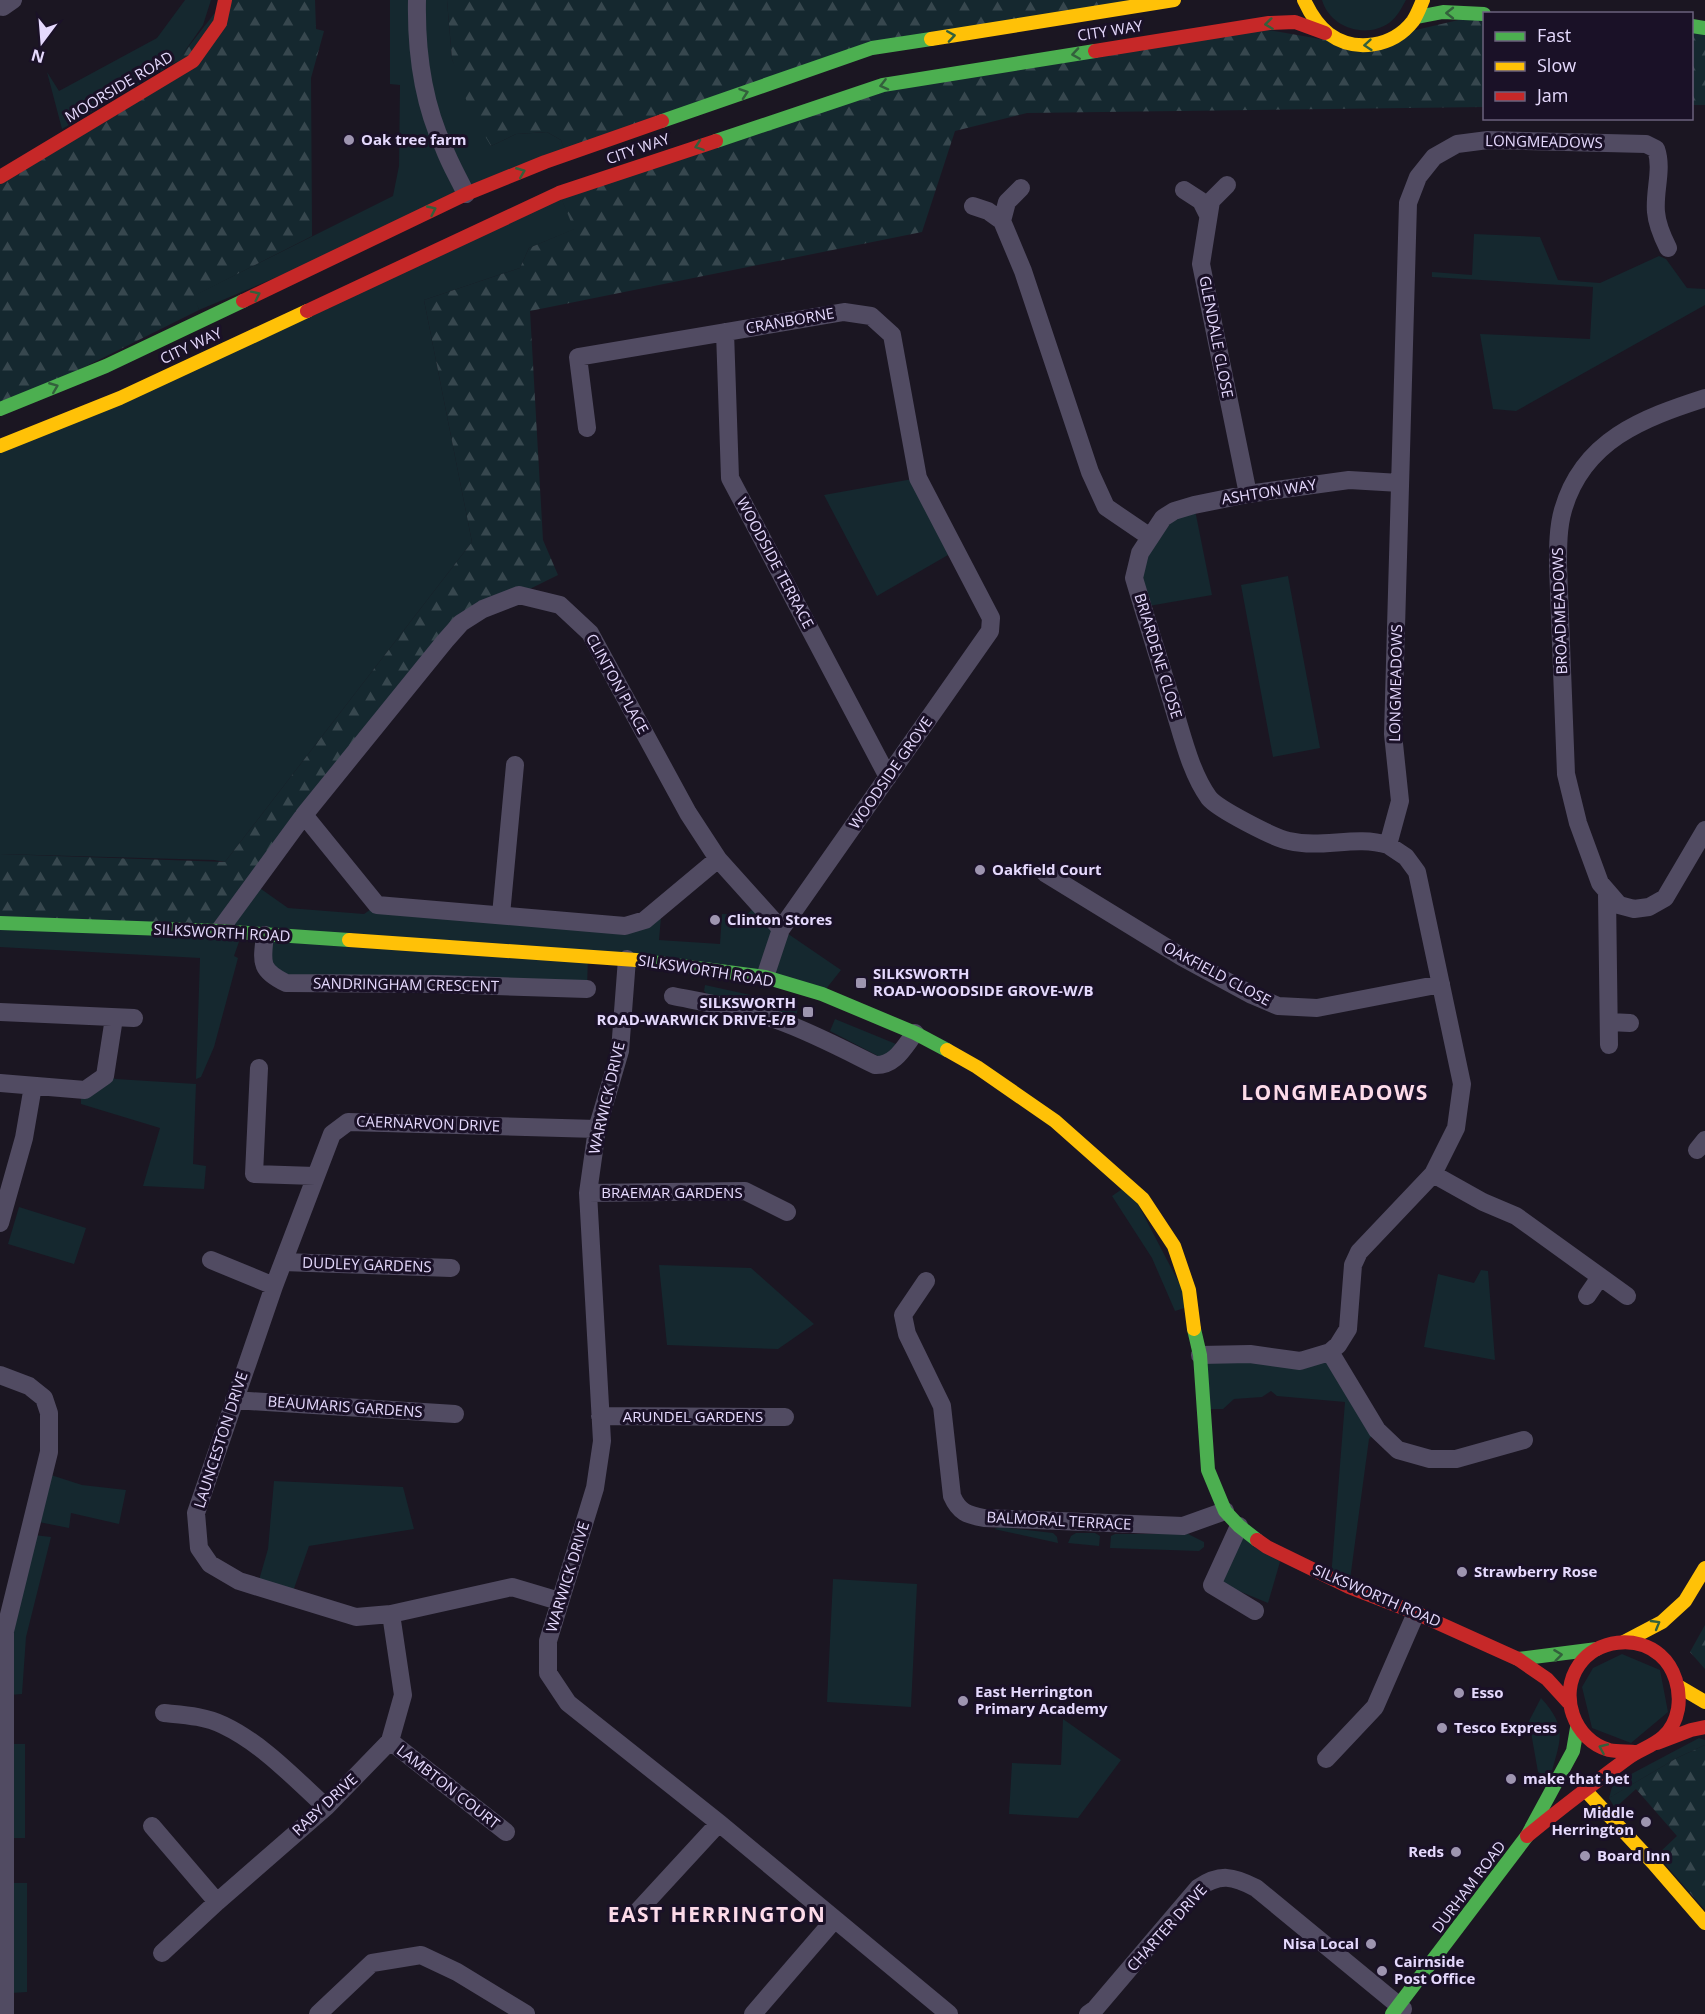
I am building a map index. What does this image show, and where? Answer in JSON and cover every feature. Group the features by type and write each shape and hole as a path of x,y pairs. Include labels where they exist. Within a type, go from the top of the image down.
{"main road":[{"name":"MOORSIDE ROAD","path":"0,177 193,61 220,22 225,0"},
{"name":"CITY WAY","path":"0,409 125,357 545,162 872,48 1174,0"},
{"path":"1304,0 1312,19 1325,33"},
{"name":"CITY WAY","path":"0,446 120,398 481,224 559,193 883,85 1269,23 1295,22 1344,43 1364,47 1385,43 1403,33 1416,17 1423,0"},
{"path":"1416,17 1443,12 1483,14"},
{"name":"SILKSWORTH ROAD","path":"0,923 219,931 627,959 765,977 822,994 915,1033 977,1068 1055,1121 1143,1199 1174,1246 1189,1290 1200,1355 1208,1470 1225,1511 1239,1526 1282,1555 1518,1659 1547,1679 1568,1702"},
{"path":"1678,1624 1685,1601 1705,1568"},
{"path":"1624,1642 1662,1622 1685,1601"},
{"path":"1577,1728 1568,1702 1570,1681 1583,1660 1597,1649 1609,1644 1624,1642 1641,1645 1660,1655 1670,1666"},
{"path":"1670,1666 1673,1646"},
{"name":"SILKSWORTH ROAD","path":"1518,1659 1597,1649"},
{"name":"DURHAM ROAD","path":"1527,1836 1636,1752 1654,1744 1667,1733 1675,1719 1679,1703 1678,1686 1670,1666"},
{"path":"1678,1686 1705,1702"},
{"name":"DURHAM ROAD","path":"1577,1728 1589,1742 1610,1752 1622,1754 1636,1752"},
{"name":"DURHAM ROAD","path":"1400,2011 1527,1836 1564,1771 1573,1751 1577,1728"},
{"path":"1654,1744 1691,1730 1705,1728"},
{"path":"1585,1790 1705,1923"}],"street":[{"path":"417,0 416,40 425,89 443,147 468,198"},
{"name":"LONGMEADOWS","path":"1388,845 1400,801 1393,734 1408,203 1418,177 1434,157 1457,144 1488,140 1647,144 1656,149 1659,158 1656,211 1659,228 1668,248"},
{"name":"GLENDALE CLOSE","path":"1227,185 1211,201 1201,264 1248,494"},
{"path":"1002,221 1007,202 1021,188"},
{"path":"1184,189 1201,201 1208,215"},
{"path":"973,206 988,211 1002,221 1023,271 1090,472 1106,507 1150,537"},
{"name":"CRANBORNE","path":"587,428 578,357 844,312 871,316 892,334 918,478 965,568"},
{"name":"WOODSIDE TERRACE","path":"725,332 730,478 888,777"},
{"name":"BROADMEADOWS","path":"1609,1045 1607,894 1599,883 1578,823 1566,774 1558,536 1563,510 1572,484 1588,461 1606,442 1634,424 1705,398"},
{"name":"ASHTON WAY","path":"1150,537 1163,518 1174,511 1194,505 1248,494 1349,480 1400,483"},
{"name":"BRIARDENE CLOSE","path":"1150,537 1140,552 1134,578 1182,734 1195,771 1210,800 1267,834 1290,841 1317,844 1372,840 1388,845"},
{"name":"WOODSIDE GROVE","path":"765,977 781,929 990,631 991,618 965,568"},
{"name":"CLINTON PLACE","path":"219,931 304,815 461,623 483,609 519,595 560,604 590,633 688,813 718,859 781,929"},
{"path":"501,915 515,765"},
{"path":"304,815 377,905 625,927 645,920 718,859"},
{"path":"1607,894 1619,905 1634,909 1649,907 1665,898 1705,830"},
{"path":"1200,1355 1250,1354 1300,1361 1330,1352 1338,1345 1348,1329 1353,1265 1359,1252 1433,1174 1456,1128 1462,1084 1417,872 1406,857 1388,845"},
{"name":"OAKFIELD CLOSE","path":"1045,873 1182,957 1252,995 1278,1006 1317,1008 1442,984"},
{"name":"SANDRINGHAM CRESCENT","path":"265,934 262,962 270,975 286,983 436,984 587,989"},
{"name":"WARWICK DRIVE","path":"627,959 620,1052 597,1129 588,1193 602,1441 595,1488 548,1641 548,1673 568,1703 719,1823 949,2014"},
{"path":"673,996 777,1020 875,1065 884,1065 893,1061 915,1033"},
{"path":"0,1012 134,1018"},
{"path":"0,1083 85,1090 105,1076 114,1018"},
{"path":"1609,1022 1630,1023"},
{"path":"259,1068 254,1174 315,1176"},
{"path":"0,1223 24,1138 33,1086"},
{"name":"CAERNARVON DRIVE","path":"315,1176 332,1134 348,1122 597,1129"},
{"path":"1433,1174 1483,1202 1516,1216 1627,1296"},
{"name":"LAUNCESTON DRIVE","path":"315,1176 274,1286 196,1513 200,1548 210,1564 239,1581 356,1617 391,1614 512,1587 559,1600"},
{"name":"BRAEMAR GARDENS","path":"588,1193 745,1191 787,1212"},
{"path":"211,1260 274,1286"},
{"name":"DUDLEY GARDENS","path":"283,1262 451,1268"},
{"path":"1587,1296 1600,1277"},
{"name":"BALMORAL TERRACE","path":"926,1281 903,1315 907,1334 942,1406 952,1496 957,1508 967,1515 984,1518 1183,1526 1225,1511"},
{"path":"1330,1352 1377,1430 1398,1450 1430,1459 1456,1459 1524,1440"},
{"path":"0,1375 29,1386 44,1398 49,1413 49,1452 2,1649 2,1921 5,2014"},
{"name":"BEAUMARIS GARDENS","path":"234,1400 456,1414"},
{"name":"ARUNDEL GARDENS","path":"600,1416 785,1418"},
{"path":"1239,1526 1212,1585 1255,1612"},
{"path":"1326,1760 1375,1707 1416,1613"},
{"name":"RABY DRIVE","path":"162,1953 327,1807 390,1741 403,1695 391,1614"},
{"path":"164,1713 192,1716 222,1724 253,1742 327,1807"},
{"name":"LAMBTON COURT","path":"390,1741 506,1832"},
{"path":"1564,1771 1585,1790"},
{"path":"637,1912 719,1823"},
{"path":"152,1826 217,1902"},
{"name":"CHARTER DRIVE","path":"1088,2014 1095,2009 1198,1888 1218,1878 1241,1880 1256,1888 1400,2011"},
{"path":"753,2014 834,1920"},
{"path":"318,2014 372,1963 421,1955 457,1972 526,2014"}],"green space":[{"path":"185,0 211,0 203,25 178,61 62,129 47,72 59,91 157,38"},
{"path":"225,0 315,0 316,29 324,31 311,78 312,236 194,296 199,310 0,409 0,177 161,82"},
{"path":"390,0 447,0 452,59 491,146 516,134 547,132 561,140 566,155 199,310 193,296 393,196 399,166 400,85 390,84"},
{"path":"447,0 1174,0 872,48 566,155 561,140 547,132 516,134 491,146 470,111 452,59"},
{"path":"1322,0 1406,0 1389,23 1380,28 1360,30 1341,24 1333,18 1326,10"},
{"path":"1483,14 1483,107 1027,113 955,131 922,232 530,311 543,540 558,575 461,623 219,931 0,923 0,854 225,862 472,542 424,300 520,268 529,248 574,229 559,193 883,85 1251,27 1343,43 1403,33"},
{"path":"1693,26 1705,28 1705,105 1693,105"},
{"path":"559,193 575,229 529,248 520,268 424,300 472,542 225,862 0,854 0,446"},
{"path":"1474,234 1540,237 1558,280 1600,283 1659,256 1666,259 1687,288 1705,289 1705,305 1516,411 1493,409 1480,334 1590,339 1593,287 1432,277 1432,272 1472,275"},
{"path":"918,478 948,555 877,596 824,495"},
{"path":"1194,505 1212,595 1143,607 1140,553 1150,537"},
{"path":"1288,576 1320,748 1273,757 1241,585"},
{"path":"254,884 288,908 364,914 377,905 625,926 662,906 659,940 720,944 722,914 746,915 759,904 781,929 841,970 822,994 588,956 587,989 270,975 264,935 242,933 234,956 238,958 214,1047 201,1077 196,1079 200,958 0,947 0,923"},
{"path":"705,985 787,1003 798,1008 796,1017 707,994 704,991"},
{"path":"835,1019 896,1044 887,1056 878,1056 830,1031"},
{"path":"105,1076 116,1079 196,1084 193,1164 206,1166 204,1189 143,1186 160,1128 81,1104 81,1089"},
{"path":"1128,1185 1191,1306 1175,1311 1152,1258 1112,1196"},
{"path":"19,1207 86,1228 74,1264 8,1244"},
{"path":"659,1265 751,1268 814,1324 778,1349 667,1345"},
{"path":"1481,1270 1488,1271 1495,1360 1424,1347 1438,1274 1474,1283"},
{"path":"1330,1352 1377,1430 1369,1439 1349,1587 1331,1578 1345,1402 1277,1396 1271,1391 1262,1397 1234,1399 1223,1409 1204,1409 1200,1355"},
{"path":"51,1475 82,1485 126,1490 119,1524 71,1513 69,1528 39,1522"},
{"path":"274,1481 403,1487 414,1529 309,1546 291,1597 257,1587 268,1549"},
{"path":"1239,1526 1282,1555 1268,1603 1222,1584"},
{"path":"1000,1527 1053,1533 1058,1543 994,1529"},
{"path":"1076,1533 1095,1533 1100,1536 1099,1546 1068,1543 1071,1536"},
{"path":"1115,1534 1188,1534 1204,1542 1204,1547 1199,1551 1110,1548 1111,1536"},
{"path":"34,1535 51,1537 26,1637 22,1694 9,1695 11,1631"},
{"path":"833,1579 917,1584 911,1707 827,1702"},
{"path":"1705,1625 1705,1669 1690,1652"},
{"path":"1622,1654 1660,1670 1668,1712 1631,1743 1592,1728 1582,1687 1593,1668"},
{"path":"1541,1698 1556,1719 1560,1736 1550,1779 1538,1772 1529,1721"},
{"path":"1063,1719 1121,1760 1078,1818 1009,1814 1012,1763 1061,1765"},
{"path":"1699,1738 1705,1740 1705,1745 1677,1758 1609,1798 1612,1787 1618,1781"},
{"path":"10,1744 25,1744 25,1838 10,1838"},
{"path":"1705,1745 1705,1910 1657,1855 1677,1836 1636,1789 1615,1808 1609,1798 1677,1758"},
{"path":"11,1883 27,1883 27,1992 11,1993"}],"traffic: fast":[{"path":"1417,17 1443,12 1483,14"},
{"path":"1693,26 1705,28"},
{"path":"662,121 872,48 931,39"},
{"path":"716,141 883,85 1095,51"},
{"path":"0,409 106,366 243,301"},
{"path":"0,923 219,931 349,940"},
{"path":"636,960 765,977 822,994 915,1033 947,1050"},
{"path":"1194,1329 1200,1355 1208,1470 1225,1511 1257,1540"},
{"path":"1518,1659 1597,1649"},
{"path":"1392,2014 1527,1836 1573,1751 1577,1728"}],"traffic: slow":[{"path":"931,39 1174,0"},
{"path":"1304,0 1314,18 1329,34 1350,44 1362,45 1384,42 1405,30 1414,19 1423,0"},
{"path":"0,446 120,398 307,311"},
{"path":"349,940 636,960"},
{"path":"947,1050 977,1067 1055,1121 1143,1199 1174,1246 1189,1290 1194,1329"},
{"path":"1624,1642 1662,1622 1685,1601 1705,1568"},
{"path":"1678,1686 1705,1702"},
{"path":"1585,1790 1705,1923"}],"traffic: jam":[{"path":"0,177 193,61 220,23 225,0"},
{"path":"1095,51 1269,23 1295,22 1325,33"},
{"path":"243,301 466,194 545,162 662,121"},
{"path":"307,311 559,193 716,141"},
{"path":"1257,1540 1349,1587 1416,1613 1518,1659 1547,1679 1568,1702"},
{"path":"1527,1836 1628,1758 1659,1740 1674,1721 1679,1702 1678,1687 1670,1666 1665,1660 1640,1644 1606,1645 1587,1656 1573,1677 1570,1690 1573,1715 1579,1727 1597,1745 1612,1751 1636,1752"},
{"path":"1657,1743 1705,1727"}],"place":[{"name":"Oak tree farm","path":"349,140"},
{"name":"Oakfield Court","path":"980,870"},
{"name":"Clinton Stores","path":"715,920"},
{"name":"SILKSWORTH ROAD-WOODSIDE GROVE-W/B","path":"861,983"},
{"name":"SILKSWORTH ROAD-WARWICK DRIVE-E/B","path":"808,1012"},
{"name":"Strawberry Rose","path":"1462,1572"},
{"name":"Esso","path":"1459,1693"},
{"name":"East Herrington Primary Academy","path":"963,1701"},
{"name":"Tesco Express","path":"1442,1728"},
{"name":"make that bet","path":"1511,1779"},
{"name":"Middle Herrington","path":"1646,1822"},
{"name":"Reds","path":"1456,1852"},
{"name":"Board Inn","path":"1585,1856"},
{"name":"Nisa Local","path":"1371,1944"},
{"name":"Cairnside Post Office","path":"1382,1971"}],"district":[{"name":"LONGMEADOWS","path":"1335,1093"},
{"name":"EAST HERRINGTON","path":"717,1915"}]}
